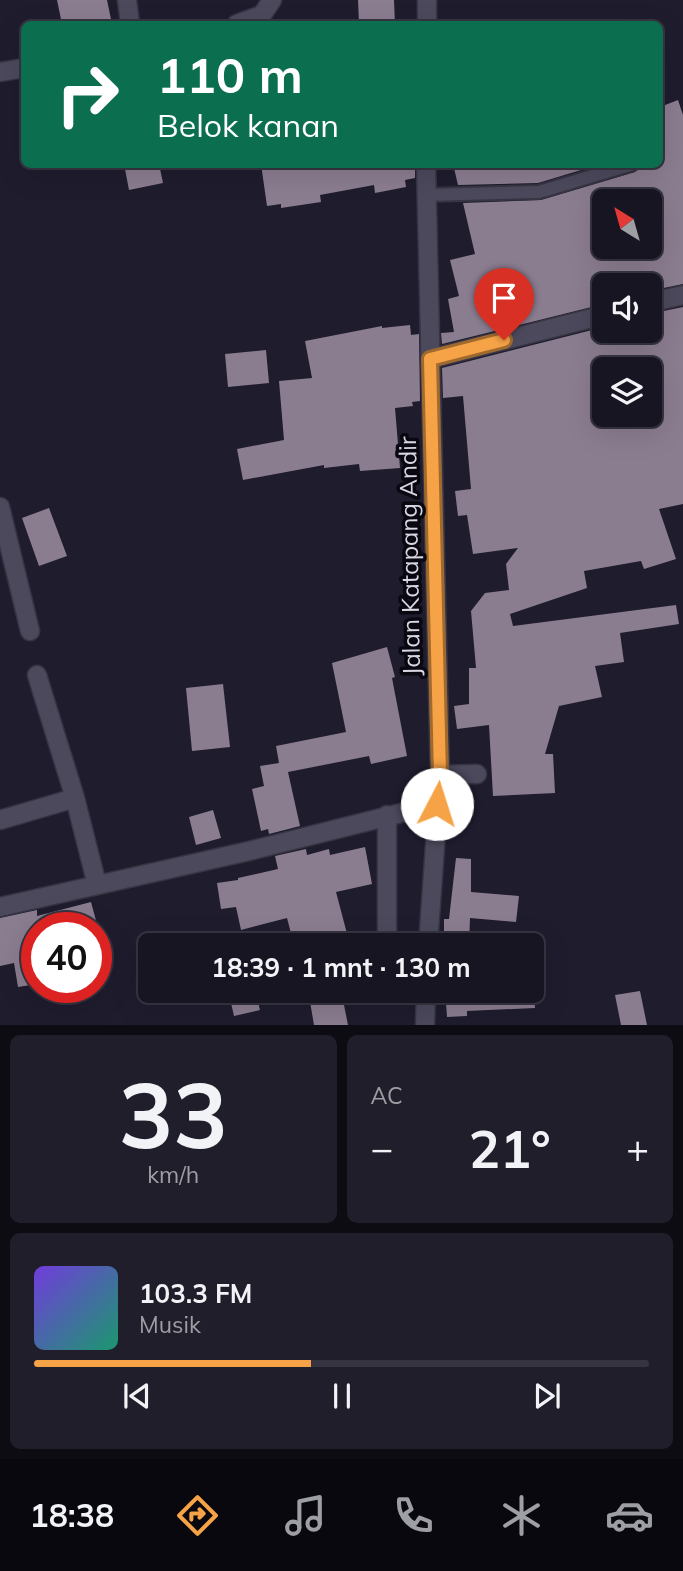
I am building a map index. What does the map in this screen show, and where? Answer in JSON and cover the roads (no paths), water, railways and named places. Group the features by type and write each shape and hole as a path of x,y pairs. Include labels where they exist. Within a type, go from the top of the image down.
{"street":[{"path":"127,0 130,21"},
{"path":"245,21 262,15 272,0"},
{"path":"427,0 427,21"},
{"path":"0,72 21,68"},
{"name":"Jalan Katapang Andir","path":"426,168 440,775 429,933"},
{"path":"662,300 683,295"},
{"path":"430,359 592,318"},
{"path":"0,507 30,631"},
{"path":"37,675 75,799 97,885"},
{"path":"440,775 477,774"},
{"path":"0,820 75,799"},
{"path":"0,907 248,851 437,804"},
{"path":"387,815 387,933"},
{"path":"425,1025 426,1003"}],"lane":[{"path":"426,195 539,192 620,168"}]}
